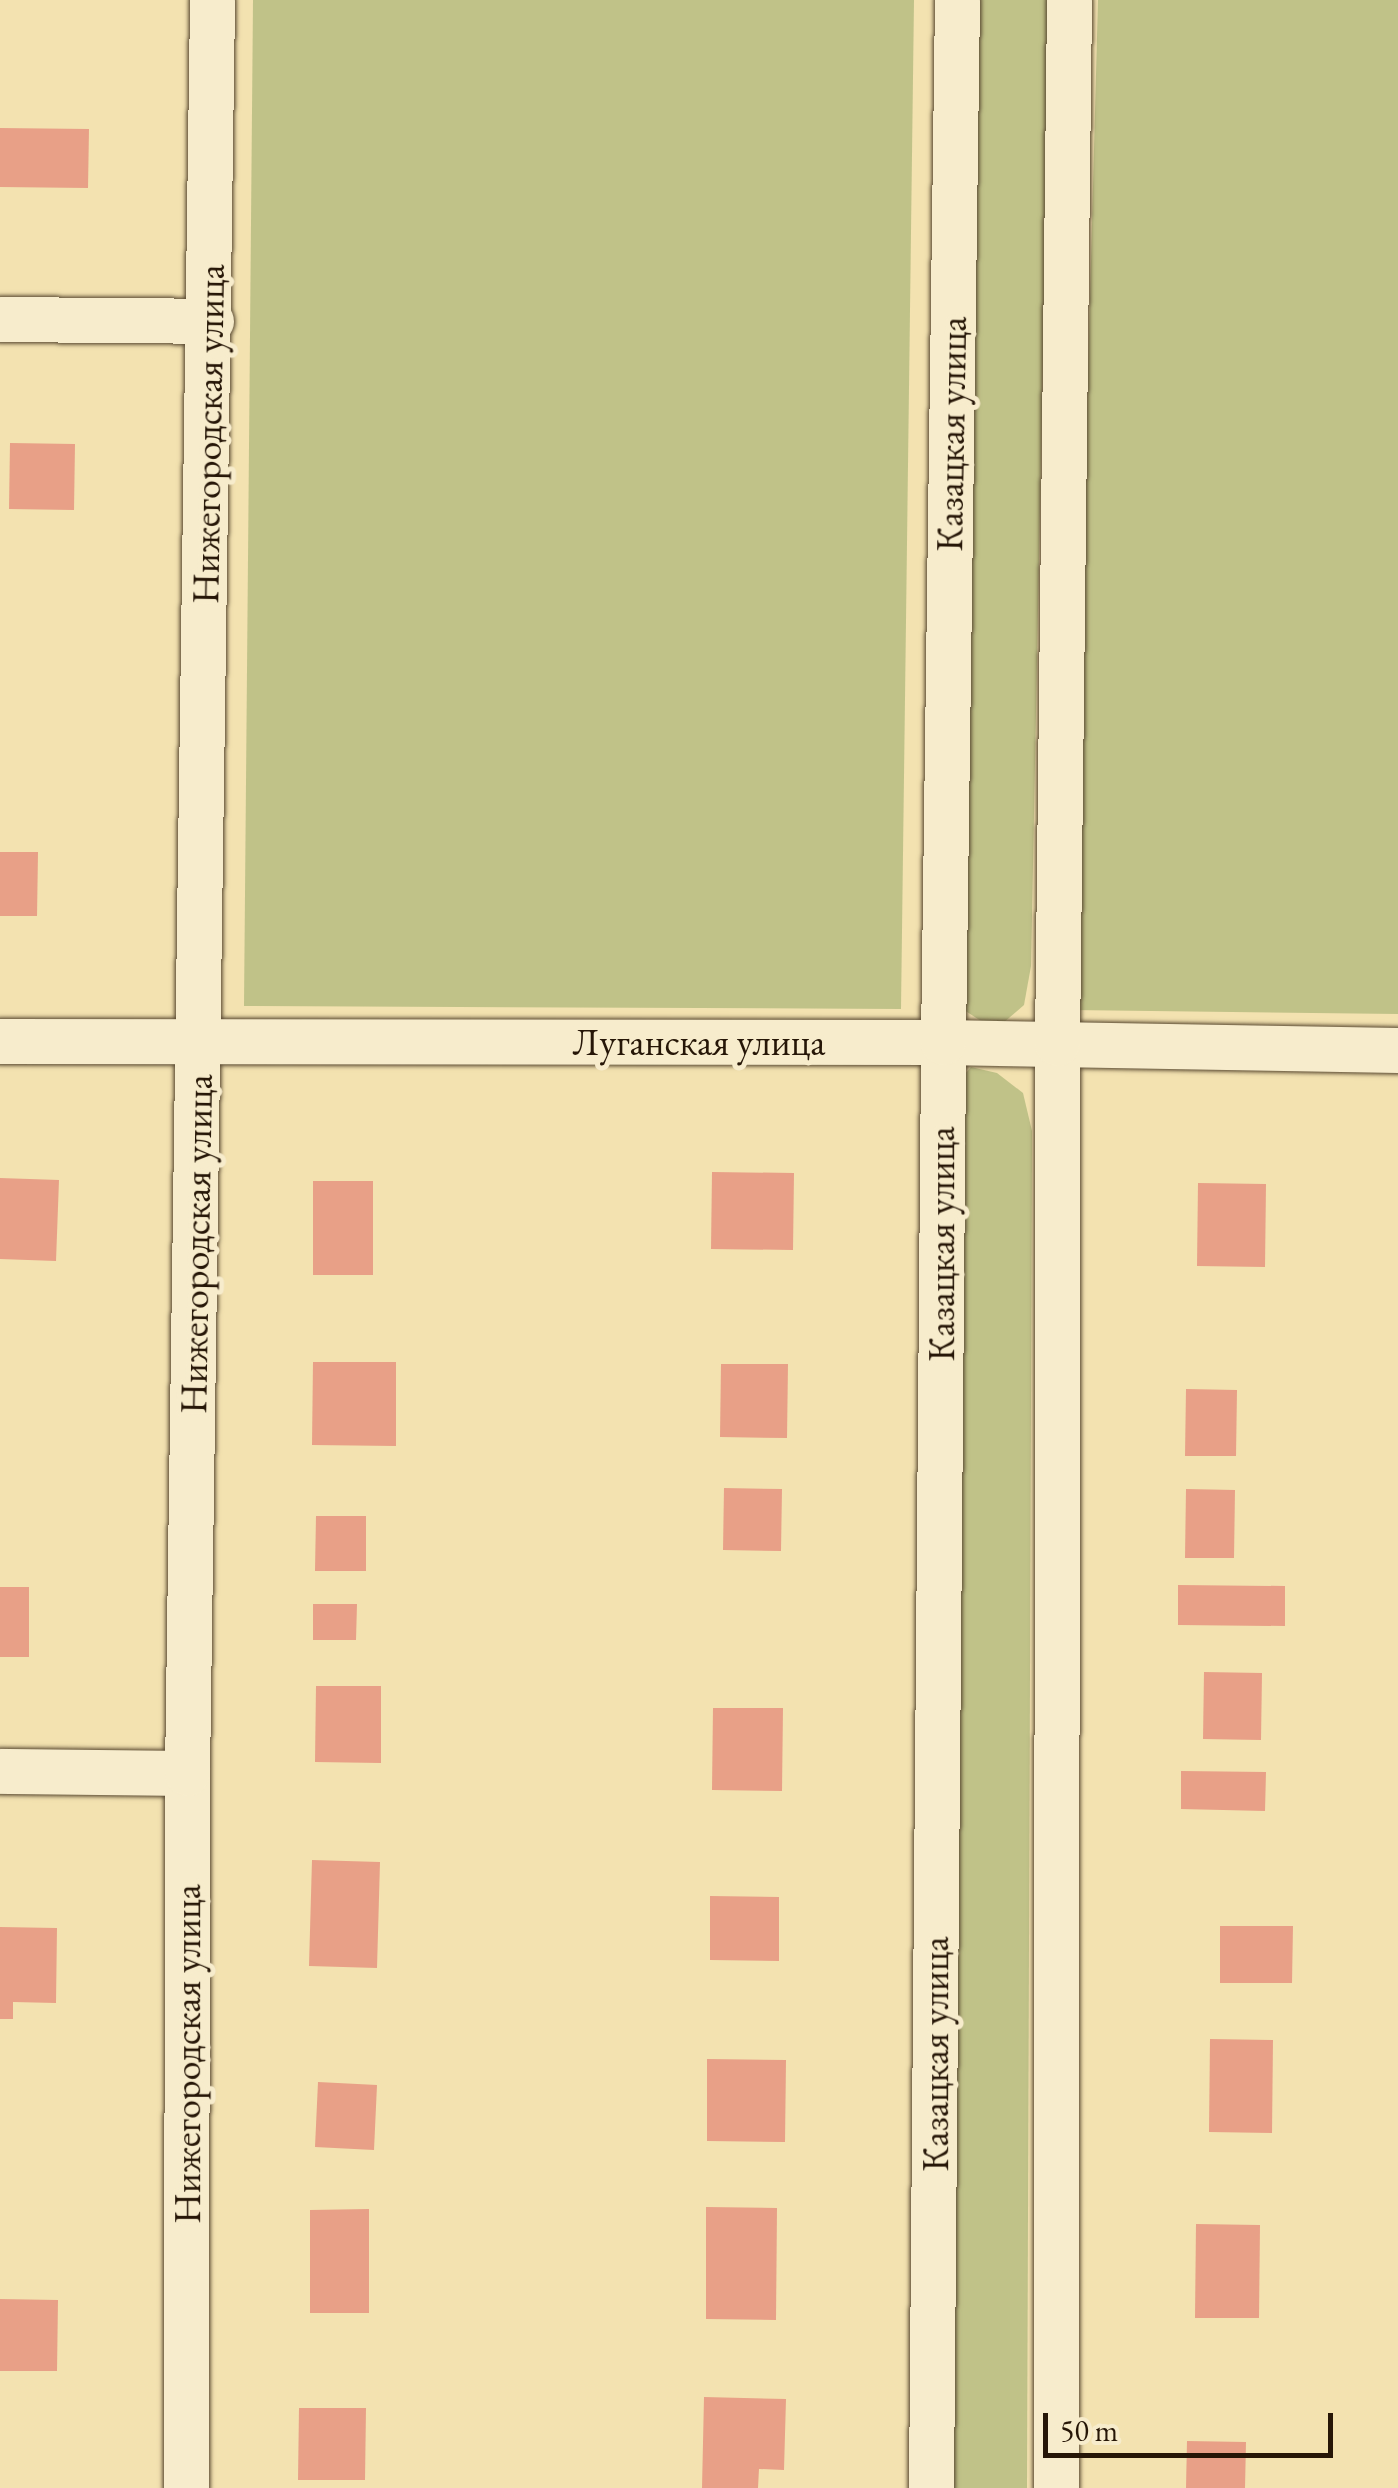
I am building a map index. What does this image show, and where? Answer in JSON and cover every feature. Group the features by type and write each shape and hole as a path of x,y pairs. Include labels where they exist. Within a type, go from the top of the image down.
{"street":[{"name":"Нижегородская улица","path":"186,2488 187,1773 212,0"},
{"name":"Казацкая улица","path":"931,2488 942,1042 957,0"},
{"path":"1056,2488 1057,1043 1069,0"},
{"path":"0,319 210,320"},
{"name":"Луганская улица","path":"0,1041 942,1042 1398,1050"},
{"path":"0,1771 187,1773"}],"green space":[{"path":"253,0 914,0 901,1009 244,1006"},
{"path":"968,0 1050,0 1031,966 1024,1005 995,1030 964,1010"},
{"path":"1098,0 1398,0 1398,1014 1071,1010"},
{"path":"971,1067 997,1073 1023,1093 1032,1131 1027,2488 947,2488 959,1081"}],"building":[{"path":"0,128 89,129 88,188 0,187"},
{"path":"10,443 75,444 74,510 9,509"},
{"path":"0,852 38,852 37,916 0,916"},
{"path":"712,1172 794,1173 793,1250 711,1249"},
{"path":"0,1178 59,1180 56,1261 0,1259"},
{"path":"313,1181 373,1181 373,1275 313,1275"},
{"path":"1198,1183 1266,1184 1265,1267 1197,1266"},
{"path":"313,1362 396,1362 396,1446 312,1445"},
{"path":"721,1364 788,1364 787,1438 720,1437"},
{"path":"1186,1389 1237,1390 1236,1456 1185,1456"},
{"path":"724,1488 782,1489 781,1551 723,1550"},
{"path":"1186,1489 1235,1490 1234,1558 1185,1558"},
{"path":"316,1516 366,1516 366,1571 315,1571"},
{"path":"1178,1585 1285,1586 1285,1626 1178,1625"},
{"path":"0,1587 29,1587 29,1657 0,1657"},
{"path":"313,1604 357,1604 356,1640 313,1640"},
{"path":"1204,1672 1262,1673 1261,1740 1203,1739"},
{"path":"316,1686 381,1686 381,1763 315,1762"},
{"path":"713,1708 783,1708 782,1791 712,1790"},
{"path":"1181,1771 1266,1772 1265,1811 1181,1809"},
{"path":"312,1860 380,1862 377,1968 309,1966"},
{"path":"710,1896 779,1897 779,1961 710,1960"},
{"path":"1220,1926 1293,1926 1292,1983 1220,1983"},
{"path":"0,1927 57,1928 56,2003 13,2002 13,2019 0,2019"},
{"path":"1210,2039 1273,2040 1272,2133 1209,2132"},
{"path":"707,2059 786,2060 785,2142 707,2141"},
{"path":"318,2082 377,2085 374,2150 315,2147"},
{"path":"706,2207 777,2208 776,2320 706,2319"},
{"path":"369,2209 369,2313 310,2313 310,2210"},
{"path":"1196,2224 1260,2225 1259,2318 1195,2318"},
{"path":"0,2299 58,2300 57,2371 0,2371"},
{"path":"704,2397 786,2399 784,2470 759,2469 758,2488 702,2488"},
{"path":"299,2408 366,2408 365,2480 298,2480"},
{"path":"1187,2441 1246,2442 1245,2488 1186,2488"}]}
